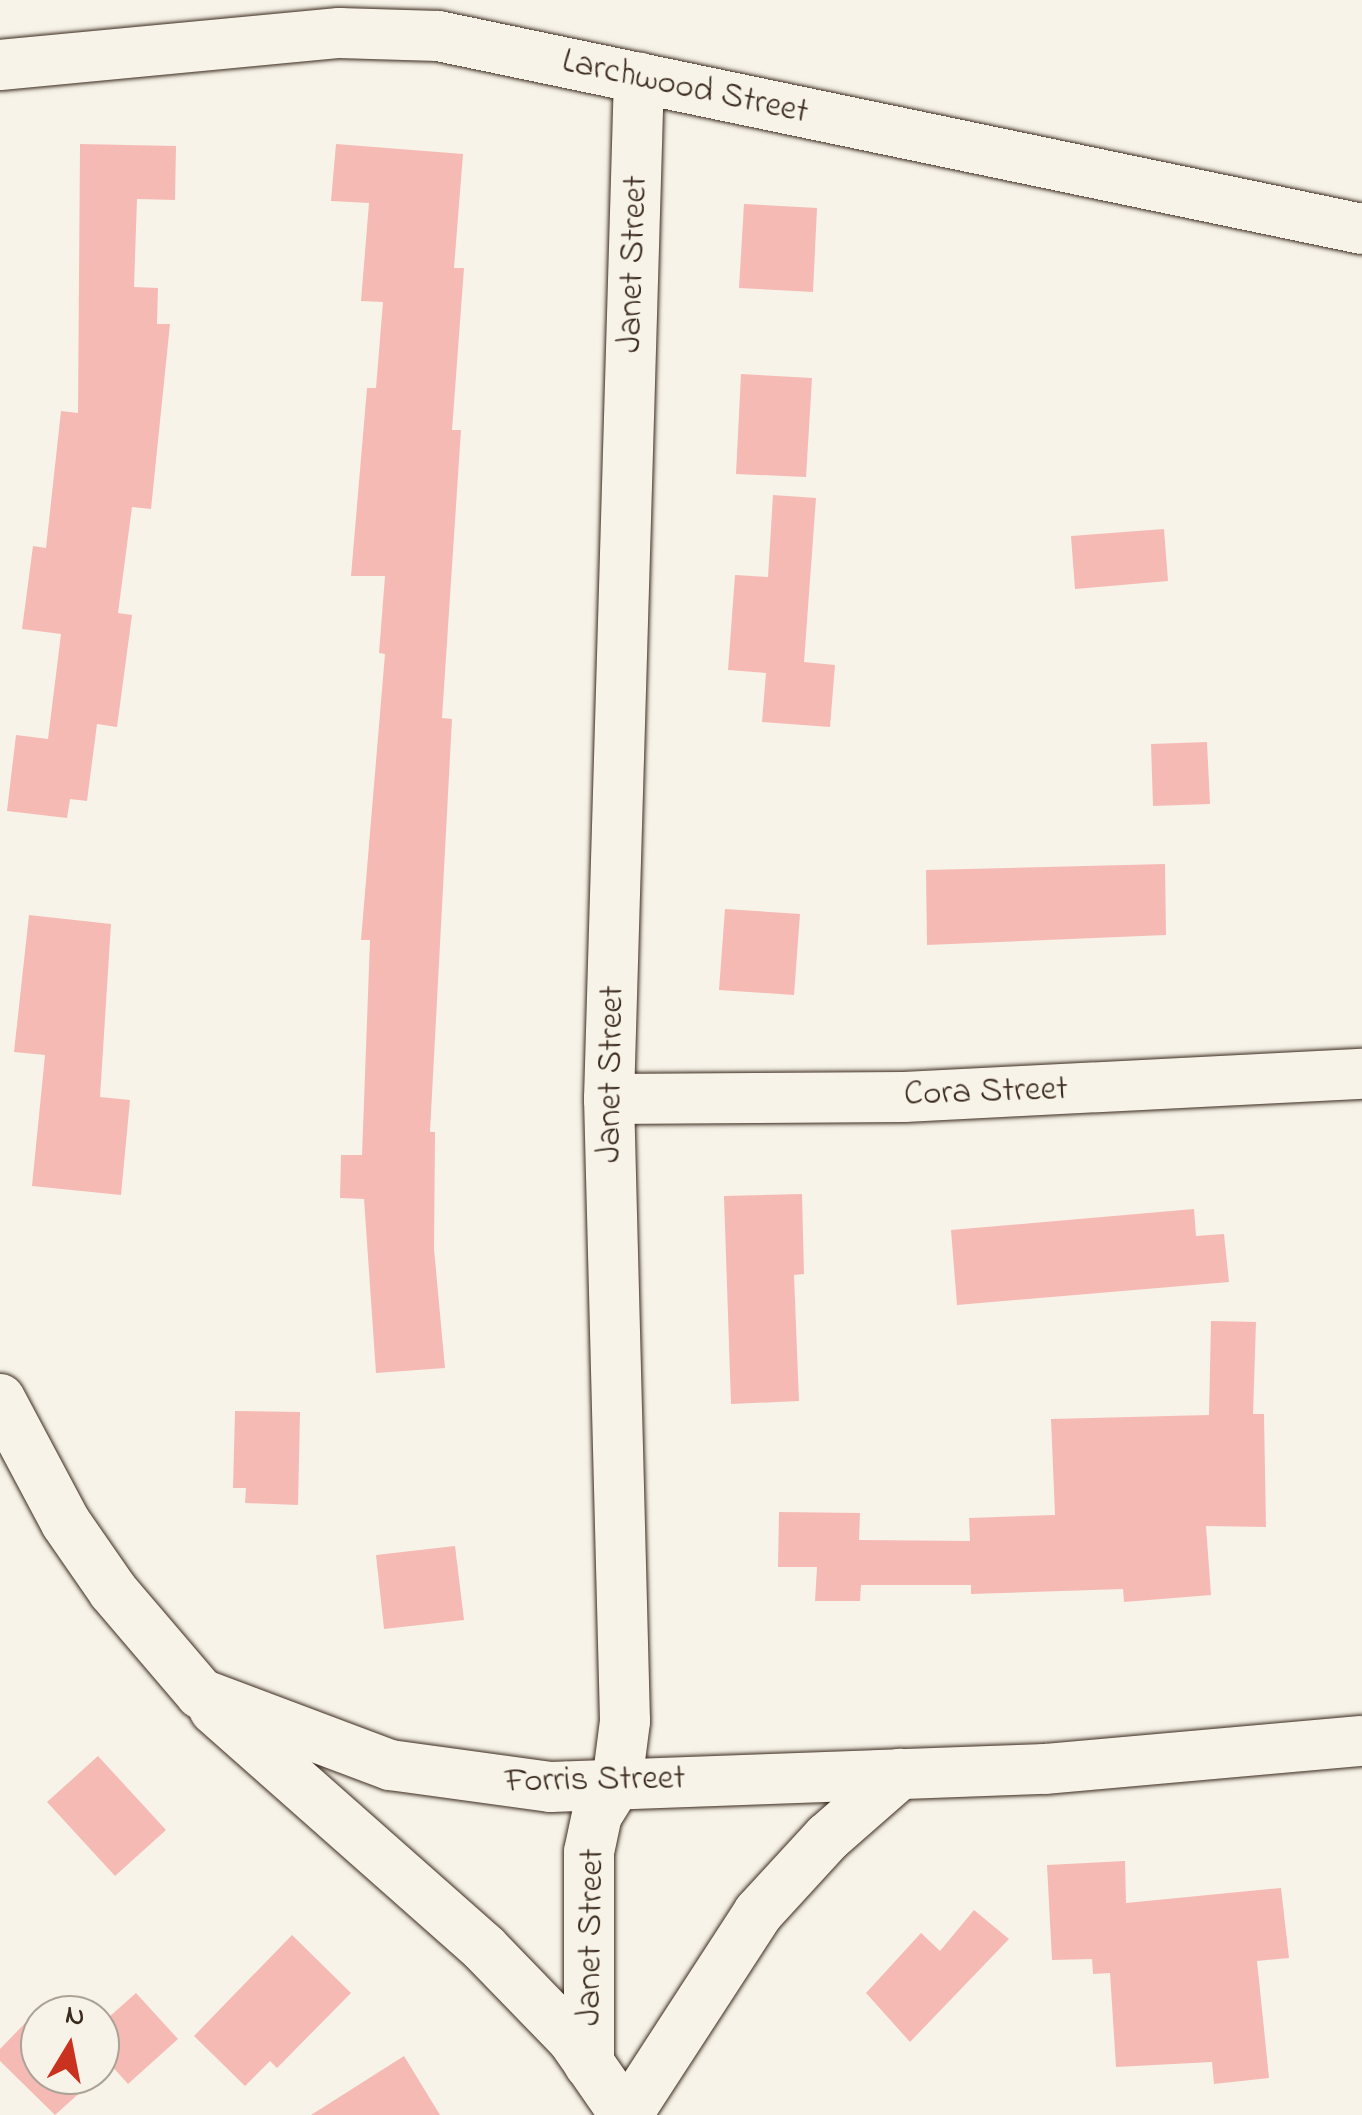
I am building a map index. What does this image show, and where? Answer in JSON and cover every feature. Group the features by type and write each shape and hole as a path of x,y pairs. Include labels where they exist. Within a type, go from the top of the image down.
{"street":[{"name":"Larchwood Street","path":"0,65 338,33 438,36 1362,229"},
{"name":"Janet Street","path":"589,2064 589,1852 597,1815 617,1783 625,1721 609,1099 639,78"},
{"name":"Cora Street","path":"609,1099 904,1097 1362,1074"},
{"name":"Forris Street","path":"0,1398 66,1523 113,1591 201,1694 390,1765 494,1784 617,1783 1046,1769 1362,1741"},
{"name":"Janet Street","path":"201,1694 279,1771 484,1948 589,2064 626,2115 758,1913 828,1836 900,1774"}],"building":[{"path":"80,144 176,146 175,200 137,199 134,287 158,288 157,324 170,324 151,509 132,507 118,613 132,615 117,727 97,724 87,801 70,799 67,818 7,811 16,735 48,739 61,634 22,629 33,546 46,548 61,411 78,413"},
{"path":"336,144 463,154 454,268 464,268 452,430 461,430 442,718 452,719 430,1132 435,1132 434,1249 445,1368 376,1373 364,1199 340,1198 341,1155 362,1155 370,940 361,940 385,654 379,653 385,576 351,576 367,388 376,388 383,302 361,301 369,203 331,201"},
{"path":"744,204 817,208 813,292 739,288"},
{"path":"741,374 812,378 806,477 736,474"},
{"path":"773,495 816,498 804,662 835,665 830,727 762,722 766,673 728,670 735,575 768,577"},
{"path":"1164,529 1168,581 1075,589 1071,536"},
{"path":"1207,742 1210,804 1153,806 1151,744"},
{"path":"1165,864 1166,935 927,945 926,870"},
{"path":"725,909 800,914 794,995 719,990"},
{"path":"29,915 111,924 100,1097 130,1100 121,1195 32,1186 45,1055 14,1052"},
{"path":"802,1194 804,1274 794,1275 799,1401 731,1404 724,1196"},
{"path":"1194,1209 1196,1236 1224,1234 1229,1282 957,1305 951,1230"},
{"path":"1211,1321 1256,1322 1253,1414 1264,1414 1266,1527 1206,1526 1211,1595 1124,1602 1123,1589 971,1594 971,1585 861,1585 860,1601 815,1601 817,1567 778,1567 779,1512 860,1513 859,1540 970,1541 969,1518 1055,1515 1051,1419 1209,1415"},
{"path":"235,1411 300,1412 298,1505 245,1503 246,1488 233,1488"},
{"path":"455,1546 464,1620 384,1629 376,1555"},
{"path":"98,1756 166,1830 115,1876 47,1802"},
{"path":"1125,1861 1126,1903 1281,1888 1289,1958 1257,1961 1269,2078 1214,2084 1212,2062 1116,2067 1110,1973 1093,1974 1092,1959 1052,1960 1047,1865"},
{"path":"974,1910 1009,1939 910,2042 866,1993 921,1933 940,1951"},
{"path":"292,1935 351,1993 277,2068 270,2061 245,2086 194,2036"},
{"path":"136,1993 178,2039 128,2084 120,2075 120,2007"},
{"path":"20,2028 20,2081 0,2061 0,2049"},
{"path":"404,2056 440,2115 311,2115"},
{"path":"35,2095 77,2095 55,2115"}]}
